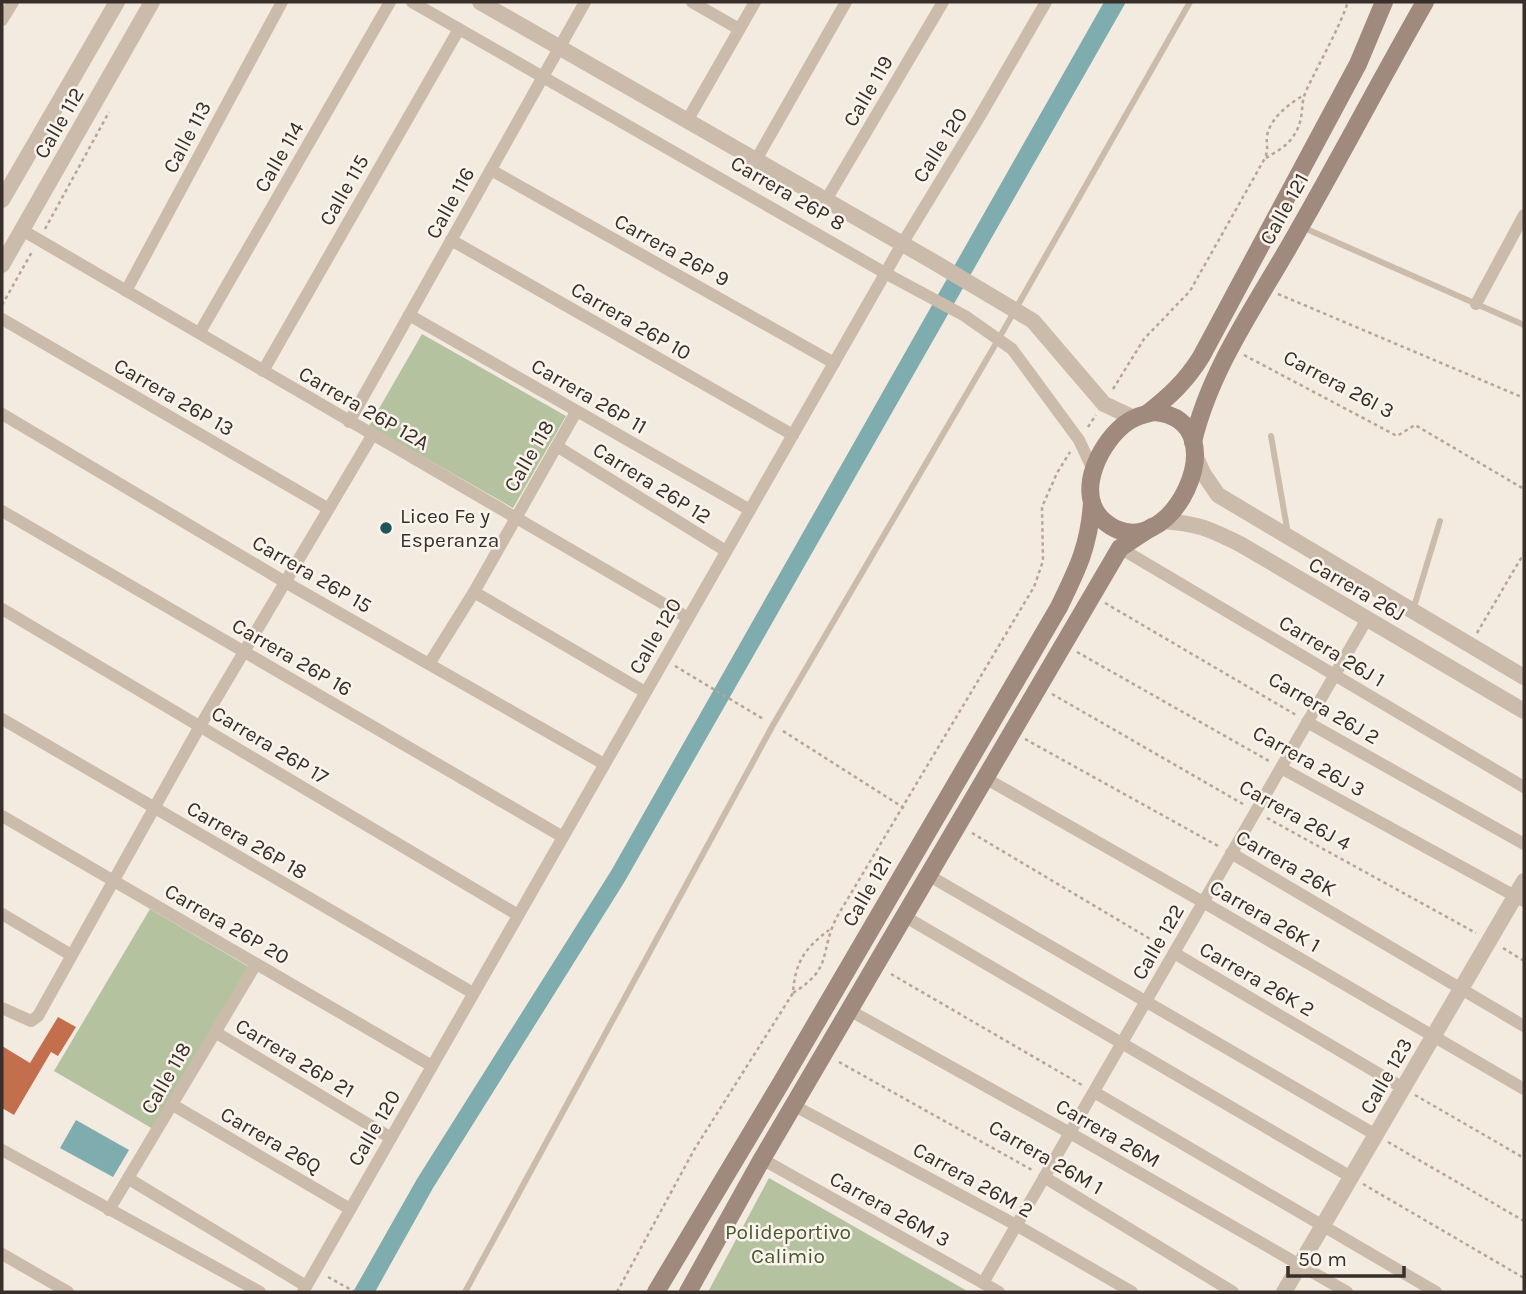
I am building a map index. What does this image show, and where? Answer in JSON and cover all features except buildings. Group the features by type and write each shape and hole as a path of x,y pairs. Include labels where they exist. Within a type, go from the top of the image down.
{"main road":[{"name":"Calle 121","path":"1141,416 1174,394 1190,376 1358,64 1384,2"},
{"name":"Calle 121","path":"1194,448 1202,409 1214,378 1425,2"},
{"path":"688,1292 793,1105 1120,548 1157,524 1180,503 1188,488 1194,448 1190,433 1177,419 1161,413 1141,416 1122,426 1106,444 1094,472 1092,503 1098,516 1113,527 1133,532 1157,524"},
{"name":"Calle 121","path":"656,1292 788,1072 1059,607 1083,557 1090,532 1092,503"}],"street":[{"path":"2,20 13,2"},
{"name":"Calle 112","path":"2,200 117,2"},
{"name":"Calle 112","path":"2,265 152,2"},
{"name":"Calle 113","path":"126,291 282,2"},
{"name":"Calle 114","path":"201,332 390,2"},
{"name":"Carrera 26P 8","path":"412,2 885,273 965,316 1012,349 1079,440 1094,472"},
{"name":"Carrera 26P 8","path":"482,2 1033,321 1104,404 1141,416"},
{"name":"Calle 116","path":"349,422 585,2"},
{"path":"692,2 739,29"},
{"path":"687,121 755,2"},
{"path":"756,160 846,2"},
{"name":"Calle 119","path":"826,200 943,2"},
{"name":"Calle 120","path":"305,1289 885,273 1046,2"},
{"name":"Calle 115","path":"263,371 459,29"},
{"name":"Carrera 26P 9","path":"491,170 834,363"},
{"path":"1476,304 1524,215"},
{"name":"Carrera 26P 12A","path":"22,230 688,618"},
{"name":"Carrera 26P 10","path":"451,240 793,435"},
{"name":"Carrera 26P 11","path":"409,315 750,510"},
{"name":"Carrera 26P 13","path":"2,319 327,508"},
{"name":"Calle 118","path":"429,664 474,592 576,412"},
{"name":"Carrera 26P 15","path":"2,414 285,582 604,764"},
{"path":"3,1012 31,1021 38,1016 200,726 373,434"},
{"name":"Carrera 26P 12","path":"558,447 726,551"},
{"name":"Carrera 26J","path":"1194,448 1203,473 1218,495 1524,676"},
{"name":"Carrera 26P 16","path":"2,511 563,837"},
{"name":"Carrera 26J","path":"1157,524 1193,523 1207,528 1524,711"},
{"name":"Carrera 26J 1","path":"1120,548 1524,787"},
{"path":"474,592 645,692"},
{"name":"Carrera 26P 17","path":"2,609 518,915"},
{"name":"Calle 122","path":"983,1283 1367,619"},
{"name":"Carrera 26P 18","path":"2,719 473,993"},
{"name":"Carrera 26J 2","path":"1307,722 1524,844"},
{"name":"Carrera 26J 3","path":"1281,768 1520,898"},
{"name":"Carrera 26K 1","path":"985,778 1524,1089"},
{"name":"Carrera 26P 20","path":"2,816 432,1066"},
{"name":"Carrera 26K","path":"1231,853 1524,1026"},
{"path":"928,875 1376,1135"},
{"name":"Calle 123","path":"1284,1292 1489,940 1520,898 1524,881"},
{"path":"2,914 71,954"},
{"path":"904,916 1352,1177"},
{"name":"Carrera 26K 2","path":"1174,953 1404,1088"},
{"name":"Calle 118","path":"109,1210 256,964"},
{"name":"Carrera 26M","path":"849,1010 1347,1292"},
{"name":"Carrera 26P 21","path":"215,1032 391,1138"},
{"path":"1094,1092 1436,1292"},
{"name":"Carrera 26Q","path":"173,1105 350,1209"},
{"name":"Carrera 26M 2","path":"793,1105 1016,1225 1132,1292"},
{"path":"2,1150 260,1292"},
{"name":"Carrera 26M 3","path":"762,1159 999,1292"},
{"name":"Carrera 26M 1","path":"1044,1177 1233,1292"},
{"path":"128,1180 305,1289"},
{"path":"2,1254 68,1292"}],"lane":[{"path":"465,1292 774,725 998,340 1190,2"},
{"path":"1301,227 1524,325"},
{"path":"1271,436 1289,537"},
{"path":"1413,611 1440,521"}],"path":[{"path":"1265,158 1287,144 1302,121 1304,95 1340,25 1348,2"},
{"path":"793,993 810,983 818,974 830,930 1034,587 1043,561 1042,507 1057,473 1144,339 1190,291 1265,158 1269,147 1267,136 1276,118 1292,102 1304,95"},
{"path":"2,305 111,109"},
{"path":"1266,288 1524,398"},
{"name":"Carrera 26I 3","path":"1244,355 1397,436 1415,425 1524,489"},
{"path":"1475,636 1524,553"},
{"name":"Carrera 26J 2","path":"1105,603 1307,722"},
{"name":"Carrera 26J 3","path":"1077,652 1281,768"},
{"path":"664,660 740,704 904,807"},
{"name":"Carrera 26J 4","path":"1052,694 1524,961"},
{"name":"Carrera 26K","path":"1025,739 1231,853"},
{"name":"Carrera 26K 2","path":"971,832 1174,953"},
{"path":"617,1292 694,1150 793,993 797,970 806,951 830,930"},
{"path":"888,972 1094,1092"},
{"name":"Carrera 26M 1","path":"836,1060 1044,1177"},
{"path":"1404,1088 1524,1158"},
{"path":"1376,1135 1524,1222"},
{"path":"1352,1177 1524,1279"},
{"path":"341,1284 355,1292"}],"green space":[{"path":"422,334 566,416 513,508 369,426"},
{"path":"150,909 249,967 153,1129 54,1071"},
{"name":"Polideportivo Calimio","path":"769,1178 969,1292 708,1292"}],"water":[{"path":"1104,2 1126,2 625,881 433,1188 375,1292 353,1292 417,1179 611,871"},
{"path":"76,1120 129,1150 113,1177 60,1148"}],"place":[{"name":"Liceo Fe y Esperanza","path":"386,528"}]}
